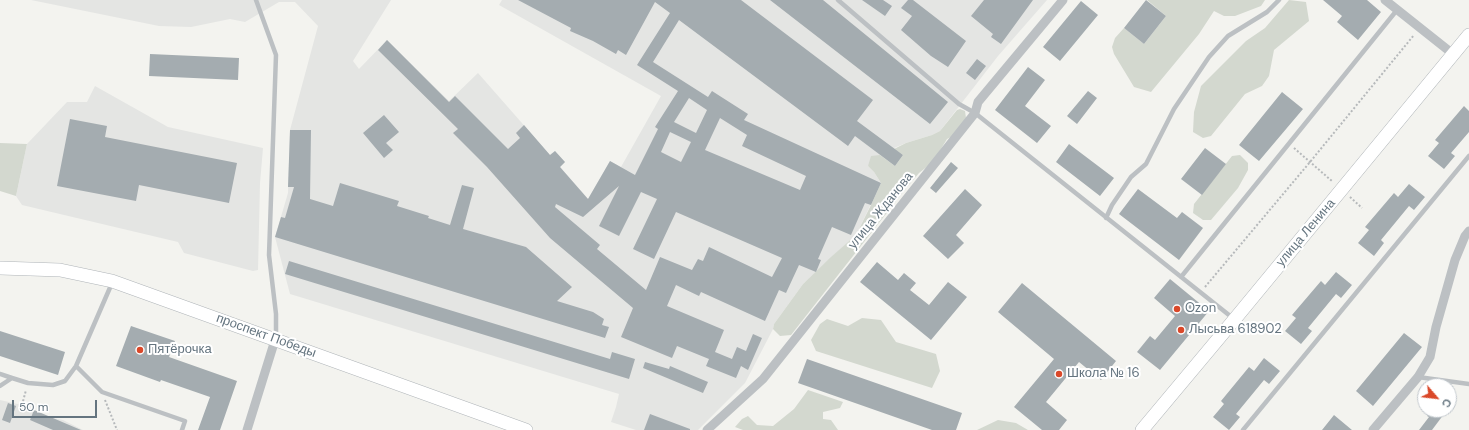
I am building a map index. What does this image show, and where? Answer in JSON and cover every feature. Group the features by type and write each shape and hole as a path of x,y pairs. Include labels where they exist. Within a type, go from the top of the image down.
{"street":[{"name":"улица Жданова","path":"707,430 763,379 975,113 978,102 1063,0"},
{"path":"1385,0 1453,54"},
{"name":"улица Ленина","path":"1142,430 1469,35"},
{"path":"1373,430 1418,377 1430,357 1436,327 1455,260 1465,236 1469,231"},
{"name":"проспект Победы","path":"0,268 60,270 112,281 526,430"},
{"path":"247,430 276,340"}],"lane":[{"path":"256,0 276,55 269,255 276,314 276,340"},
{"path":"838,0 959,104 975,113 1234,320"},
{"path":"1106,218 1112,205 1132,177 1146,164 1174,109 1209,57 1228,36 1267,12 1279,0"},
{"path":"1181,278 1397,10"},
{"path":"1243,430 1469,156"},
{"path":"0,374 28,383 53,386 65,381 76,366 112,281"},
{"path":"76,366 102,392 185,421 182,430"},
{"path":"1418,377 1469,384"},
{"path":"0,386 12,378"}],"path":[{"path":"1200,293 1310,162 1419,28"},
{"path":"1289,144 1362,208"},
{"path":"22,405 28,383"},
{"path":"102,392 117,430"}],"shaded area":[{"path":"31,0 391,0 353,61 359,69 387,40 449,101 478,73 550,155 555,151 565,162 560,167 588,199 610,161 621,167 661,96 499,5 502,0 1047,0 998,56 940,131 894,148 903,155 895,166 880,155 868,166 881,183 856,235 803,284 774,324 773,329 745,383 698,430 636,430 611,422 619,394 290,294 275,237 288,193 290,130 318,26 295,2 279,2 245,22 230,19 191,27 159,26"},
{"path":"1147,0 1265,0 1261,6 1235,16 1224,16 1214,11 1199,34 1151,92 1134,87 1114,54 1112,47 1115,38 1124,28 1144,44 1166,16"},
{"path":"1289,0 1306,2 1309,21 1274,50 1269,76 1262,86 1245,94 1211,136 1203,138 1193,132 1194,112 1201,86 1246,41 1265,28"},
{"path":"95,86 168,127 263,148 260,183 258,270 253,271 184,253 178,242 22,205 16,196 27,144 67,102 87,102"},
{"path":"960,109 965,111 966,118 955,135 947,139 933,162 919,173 904,191 791,335 780,336 773,329 774,324 803,284 856,235 881,183 868,166 871,156 880,155 895,166 903,155 894,149 906,143 940,131 957,110"},
{"path":"0,143 27,144 16,196 0,191"},
{"path":"1240,155 1248,163 1248,170 1238,188 1211,220 1203,220 1193,213 1194,204 1232,156"},
{"path":"862,318 881,320 896,342 936,354 940,371 932,388 816,351 811,340 820,324 827,319 848,326"},
{"path":"808,390 843,402 840,408 823,412 823,419 831,420 838,430 743,430 735,427 742,419 748,416 757,425 773,426 794,409"},
{"path":"0,400 22,405 53,418 63,420 83,430 0,430"},
{"path":"998,420 1016,423 1028,430 977,430"}],"building":[{"path":"518,0 741,0 873,100 857,121 903,155 895,166 855,136 848,146 679,20 653,62 708,97 712,91 748,114 744,120 881,183 871,205 865,203 851,235 832,227 818,259 821,260 816,272 799,265 786,293 779,290 765,321 701,292 699,296 676,285 667,306 724,330 715,352 732,359 737,347 746,351 753,334 762,338 748,370 741,366 736,378 706,366 709,359 677,346 672,358 621,337 633,308 550,238 487,167 453,133 458,129 378,50 387,40 449,102 455,96 508,149 520,138 516,133 524,125 550,155 555,151 565,162 560,167 588,199 610,161 635,175 658,129 655,127 678,91 637,65 670,13 655,2 626,55 618,50 616,54 593,41 570,31 571,28","holes":["689,98 707,110 696,133 674,122","720,118 747,135 742,146 806,176 800,190 705,150","670,132 691,142 681,162 661,152","619,186 599,226 619,236 641,192 657,199 633,249 654,259 676,212 782,258 772,277 709,247 703,261 698,259 692,270 660,257 646,290 597,249 600,245 555,207 556,204 583,217"]},
{"path":"770,0 823,0 948,102 930,124"},
{"path":"862,0 883,0 892,6 885,16"},
{"path":"908,0 913,0 966,41 948,67 931,56 901,30 912,16 901,8"},
{"path":"984,0 1033,0 1001,44 991,37 993,34 971,16"},
{"path":"1146,0 1166,16 1144,44 1124,28"},
{"path":"1323,0 1367,0 1381,12 1358,40 1337,22 1342,16"},
{"path":"1081,1 1098,15 1060,61 1043,47"},
{"path":"150,54 239,58 238,80 149,76"},
{"path":"977,59 986,66 975,80 966,73"},
{"path":"1028,67 1045,80 1025,106 1051,126 1037,143 995,110"},
{"path":"1088,91 1097,98 1077,124 1067,116"},
{"path":"1282,92 1303,109 1259,161 1239,145"},
{"path":"1464,106 1469,111 1469,132 1451,153 1455,156 1444,169 1428,156 1439,143 1435,140"},
{"path":"384,115 399,132 386,143 393,150 384,158 363,133"},
{"path":"70,119 107,126 105,137 237,163 229,203 139,185 136,201 57,186"},
{"path":"290,130 311,130 310,199 333,206 340,183 399,201 397,206 429,216 428,218 450,225 462,185 474,188 463,229 526,247 572,287 557,301 593,312 604,319 602,325 609,327 605,338 275,237 281,217 285,218 294,187 288,187"},
{"path":"1069,144 1114,178 1100,196 1056,162"},
{"path":"1205,148 1226,164 1202,195 1181,179"},
{"path":"951,162 958,168 936,193 930,188"},
{"path":"1409,184 1425,197 1414,210 1409,206 1381,240 1384,243 1374,256 1358,243 1369,230 1365,227 1394,193 1398,197"},
{"path":"965,189 982,205 956,235 964,243 948,259 923,236"},
{"path":"1138,189 1177,218 1182,212 1203,228 1179,260 1119,214"},
{"path":"289,261 610,359 612,352 635,359 629,379 285,274"},
{"path":"877,262 898,280 904,273 916,283 910,290 929,305 948,282 967,297 931,340 860,282"},
{"path":"1336,272 1352,285 1341,298 1336,294 1308,328 1312,331 1301,344 1285,331 1296,318 1292,315 1321,281 1325,285"},
{"path":"1170,279 1209,311 1160,370 1137,352 1150,336 1155,340 1175,316 1154,298"},
{"path":"1022,283 1116,361 1101,380 1079,362 1046,402 1067,420 1059,430 1042,430 1014,407 1054,359 998,312"},
{"path":"131,326 175,341 169,357 237,381 220,430 198,430 210,397 161,380 160,382 116,366"},
{"path":"0,331 65,352 58,375 0,356"},
{"path":"1404,333 1422,347 1373,406 1356,391"},
{"path":"1264,358 1280,371 1269,384 1264,380 1236,414 1240,417 1229,430 1213,417 1224,404 1221,401 1249,367 1254,371"},
{"path":"807,359 962,413 956,430 932,430 798,383"},
{"path":"645,362 669,369 670,366 708,382 703,393 643,368"},
{"path":"8,403 16,406 10,423 2,420"},
{"path":"34,410 81,430 53,430 30,420"},
{"path":"650,414 690,429 690,430 644,430"},
{"path":"1334,415 1352,430 1322,430"},
{"path":"1428,418 1441,418 1432,430 1419,430"}],"place":[{"name":"Ozon","path":"1177,309"},
{"name":"Лысьва 618902","path":"1181,330"},
{"name":"Пятёрочка","path":"140,350"},
{"name":"Школа № 16","path":"1059,374"}]}
